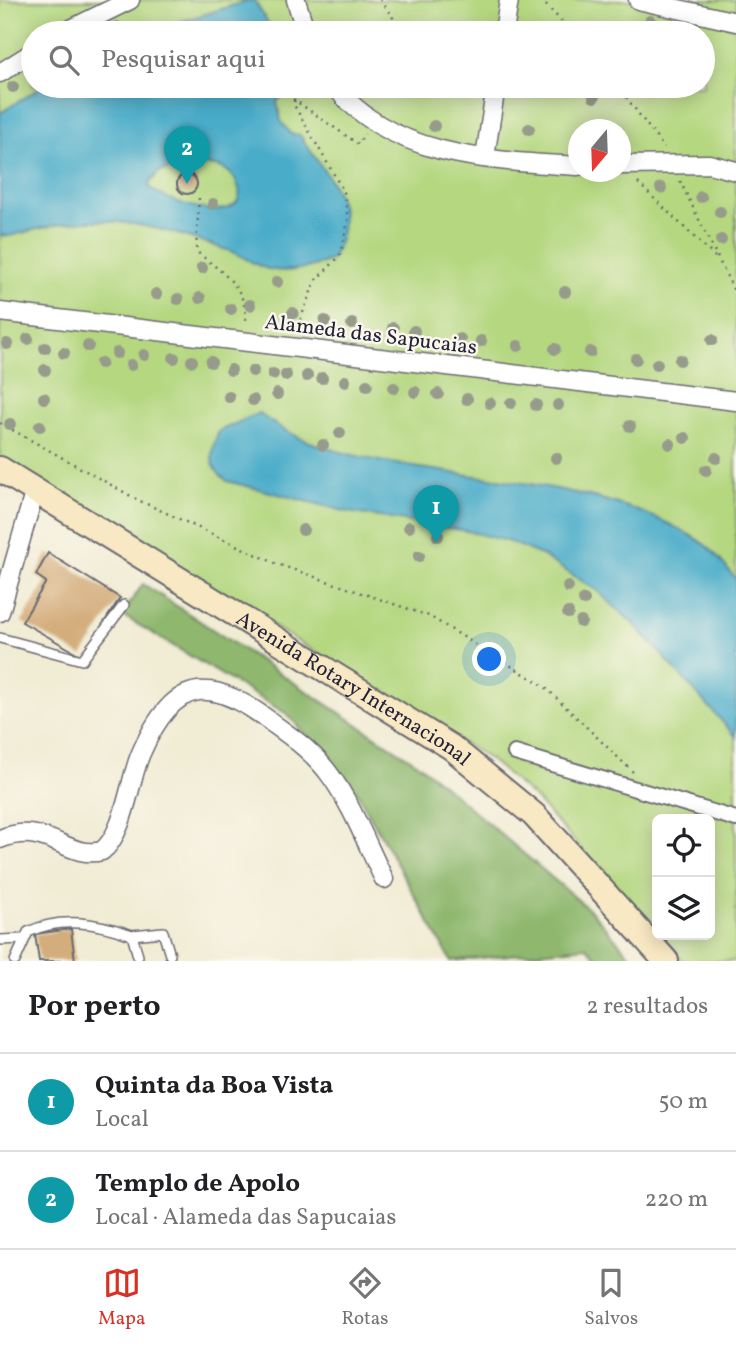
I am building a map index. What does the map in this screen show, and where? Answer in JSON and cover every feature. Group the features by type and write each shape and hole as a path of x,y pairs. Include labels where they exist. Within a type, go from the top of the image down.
{"main road":[{"name":"Avenida Rotary Internacional","path":"0,469 451,747 534,815 666,961"}],"street":[{"path":"86,21 127,0"},
{"path":"296,0 302,21"},
{"path":"506,21 509,0"},
{"path":"638,0 736,22"},
{"path":"0,73 21,60"},
{"path":"347,98 373,123 414,143 485,157 568,165"},
{"path":"485,157 494,98"},
{"path":"631,165 709,164 736,171"},
{"name":"Alameda das Sapucaias","path":"0,312 736,401"},
{"path":"0,612 34,490"},
{"path":"0,839 32,832 82,852 102,850 115,834 141,753 153,730 183,697 201,688 213,689 250,705 314,755 332,777 384,879"},
{"path":"515,753 736,819"}],"lane":[{"path":"0,638 82,660 124,604"},
{"path":"15,961 28,932 45,924 96,923 132,935 163,932 170,955"},
{"path":"132,935 138,956"},
{"path":"0,940 24,939"}],"path":[{"path":"380,0 393,16 393,21"},
{"path":"541,0 561,21"},
{"path":"627,98 676,163 681,185 736,295"},
{"path":"293,99 358,144 373,123"},
{"path":"289,347 315,281 340,256 348,221 344,192 300,118 293,99"},
{"path":"638,184 719,260"},
{"path":"199,198 194,244 196,251 239,288 247,303 245,342"},
{"path":"0,423 138,500 277,564 429,616 544,687 659,796"}],"green space":[{"path":"0,0 736,0 736,961 683,961 664,940 715,940 715,814 652,814 652,927 536,799 489,759 0,458"},
{"path":"143,584 421,766 592,912 635,961 600,961 587,947 451,961 355,789 287,714 122,615"}],"water":[{"path":"254,0 267,21 183,21"},
{"path":"24,98 280,98 277,102 281,121 291,134 300,135 330,179 342,207 343,223 332,259 310,267 284,271 265,268 235,253 181,235 126,223 81,221 9,236 0,235 0,113","holes":["189,164 227,170 238,185 237,202 224,209 190,206 150,188 149,184 159,172"]},
{"path":"259,413 290,433 324,447 397,464 515,482 595,498 670,524 704,544 736,579 736,737 634,624 596,590 541,555 510,542 467,531 348,512 227,481 216,470 212,458 219,431"}],"building":[{"path":"187,174 194,177 197,184 194,191 187,194 180,191 177,184 180,177"},
{"path":"48,553 120,598 82,656 22,622 46,582 36,575"},
{"path":"71,929 75,961 39,961 35,934"}],"place":[{"name":"Templo de Apolo","path":"187,184"},
{"name":"Quinta da Boa Vista","path":"436,543"}]}
